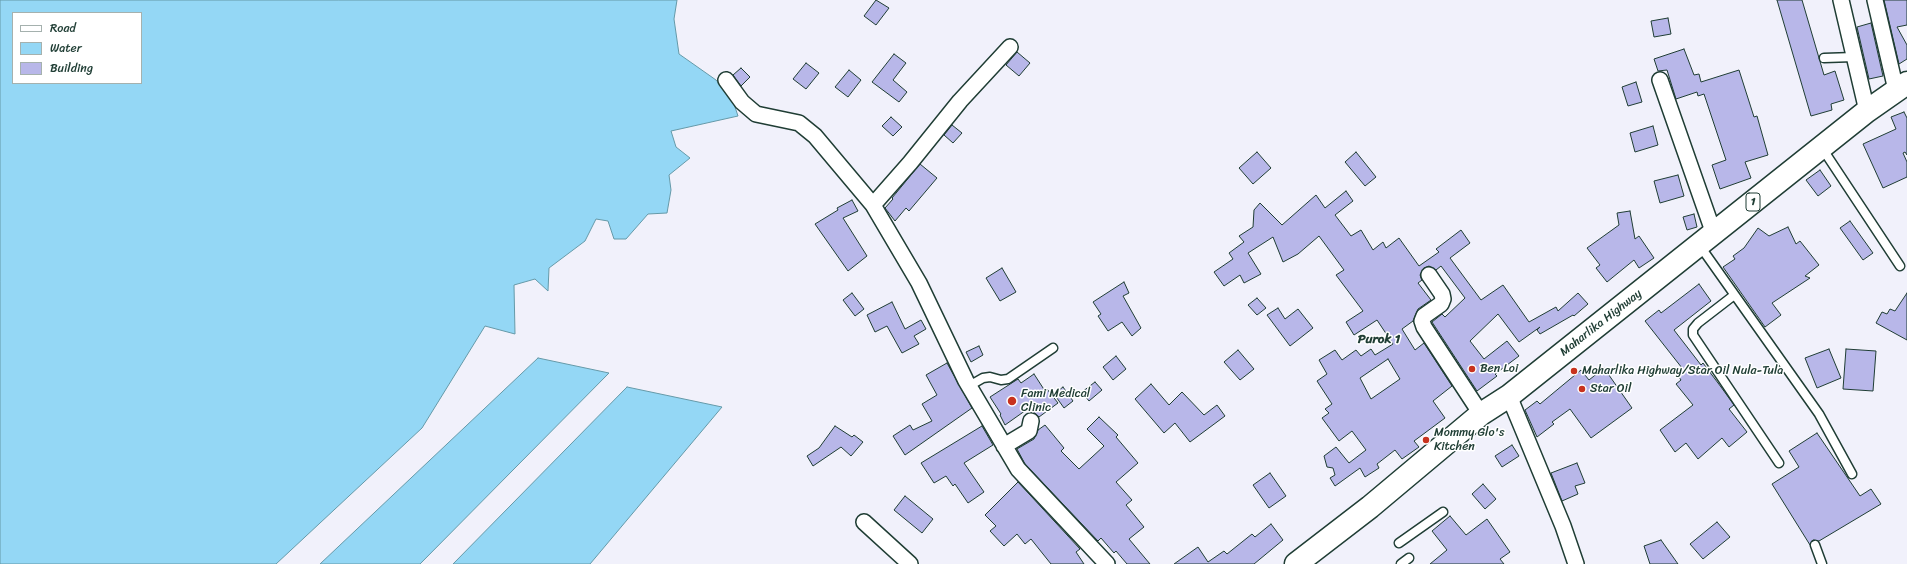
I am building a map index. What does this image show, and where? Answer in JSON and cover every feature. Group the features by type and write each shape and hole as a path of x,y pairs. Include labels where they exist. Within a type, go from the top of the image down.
{"main road":[{"name":"Maharlika Highway","path":"1296,564 1370,506 1481,414 1509,396 1707,240 1867,111 1902,87"}],"street":[{"path":"1842,0 1867,111"},
{"path":"1875,0 1902,87"},
{"path":"873,205 910,163 960,101 1010,47"},
{"path":"726,80 742,102 756,114 799,123 815,136 873,205 919,283 969,386 1018,469 1107,564"},
{"path":"1660,80 1707,240"},
{"path":"1429,275 1442,294 1443,300 1441,304 1424,316 1422,321 1424,327 1481,414"},
{"path":"1509,396 1563,526 1576,564"},
{"path":"1004,446 1029,431 1031,421"},
{"path":"864,522 910,564"}],"lane":[{"path":"1824,58 1854,57"},
{"path":"1822,148 1900,266"},
{"path":"1707,240 1734,296 1819,414 1852,474"},
{"path":"1734,296 1698,323 1693,329 1693,336 1780,464"},
{"path":"969,386 983,378 990,377 1001,380 1008,379 1053,348"},
{"path":"1399,543 1443,512"},
{"path":"1815,545 1822,564"},
{"path":"1401,564 1409,558"}],"water":[{"path":"0,0 677,0 674,19 679,54 716,80 732,98 738,116 671,131 676,147 690,158 669,175 671,190 667,213 648,214 626,239 614,239 608,221 596,219 585,241 549,268 548,291 535,279 514,285 515,334 485,326 422,428 276,564 0,564"},
{"path":"538,358 609,373 420,564 320,564"},
{"path":"627,387 722,407 590,564 453,564"}],"building":[{"path":"876,0 889,8 876,25 864,16"},
{"path":"1777,0 1802,0 1824,75 1835,71 1844,100 1831,104 1832,110 1811,116"},
{"path":"1884,0 1907,0 1907,25 1897,27 1907,45 1907,59 1899,64"},
{"path":"1668,18 1671,34 1654,37 1651,21"},
{"path":"1871,23 1883,76 1869,79 1857,27"},
{"path":"1684,49 1694,75 1699,74 1701,82 1739,70 1754,117 1757,116 1768,155 1745,162 1751,178 1720,189 1712,165 1726,160 1704,94 1698,96 1697,92 1676,99 1667,70 1658,71 1654,59"},
{"path":"1017,52 1030,63 1019,76 1006,65"},
{"path":"894,54 906,63 893,80 907,92 899,102 872,82"},
{"path":"806,63 819,73 806,89 793,79"},
{"path":"741,68 750,77 741,86 733,75"},
{"path":"849,70 861,80 848,97 835,87"},
{"path":"1636,82 1642,102 1628,106 1622,87"},
{"path":"1904,112 1907,118 1907,155 1905,152 1903,153 1907,162 1907,177 1883,188 1863,144 1896,129 1891,117"},
{"path":"891,117 902,127 893,136 882,126"},
{"path":"952,125 962,133 953,143 944,135"},
{"path":"1653,126 1658,145 1635,152 1630,133"},
{"path":"1257,152 1271,168 1253,184 1239,168"},
{"path":"1356,152 1376,177 1365,186 1345,162"},
{"path":"920,164 937,178 909,211 906,208 895,221 885,208"},
{"path":"1820,170 1831,186 1818,196 1806,180"},
{"path":"1678,175 1684,196 1660,203 1654,181"},
{"path":"1346,191 1353,201 1335,215 1351,236 1361,230 1373,250 1383,242 1386,248 1399,238 1419,266 1439,252 1436,249 1461,230 1470,243 1450,258 1481,300 1503,285 1529,322 1556,307 1558,311 1578,293 1588,304 1574,316 1573,315 1540,334 1537,330 1540,327 1519,342 1498,314 1470,341 1484,359 1507,341 1519,356 1495,374 1497,376 1477,391 1432,322 1442,314 1445,317 1465,298 1441,266 1436,270 1429,266 1424,268 1420,275 1422,280 1418,283 1431,300 1418,309 1413,321 1402,329 1415,350 1424,343 1452,386 1433,401 1445,418 1414,441 1419,447 1402,459 1395,450 1377,464 1379,468 1365,477 1360,468 1335,486 1330,478 1335,475 1333,468 1327,467 1324,456 1336,447 1349,463 1366,450 1352,431 1339,441 1322,418 1329,413 1325,409 1332,404 1317,381 1327,374 1319,360 1335,350 1342,360 1356,350 1361,356 1371,349 1375,355 1393,344 1377,320 1354,335 1346,322 1363,311 1336,275 1344,270 1319,236 1298,254 1283,262 1273,237 1248,253 1261,274 1244,283 1240,275 1224,286 1214,272 1233,259 1229,253 1244,242 1239,236 1253,227 1254,210 1260,203 1282,225 1316,195 1325,208","holes":["1388,359 1400,379 1371,399 1360,378"]},
{"path":"852,200 858,211 843,218 867,256 848,271 815,224 838,210 837,208"},
{"path":"1630,211 1635,239 1639,236 1654,258 1639,268 1634,260 1607,282 1596,268 1600,265 1587,248 1619,225 1617,213"},
{"path":"1694,214 1697,227 1687,230 1683,217"},
{"path":"1850,221 1873,253 1863,260 1840,228"},
{"path":"1788,227 1796,244 1800,241 1819,265 1805,276 1810,278 1772,303 1781,315 1765,327 1723,267 1735,259 1733,256 1744,248 1758,228 1769,236"},
{"path":"1002,268 1016,292 1000,301 986,278"},
{"path":"1124,282 1129,293 1123,296 1141,328 1132,336 1122,322 1108,331 1098,316 1101,314 1093,302"},
{"path":"1699,284 1711,301 1674,330 1701,365 1703,363 1734,405 1729,409 1747,432 1729,447 1722,438 1698,459 1686,443 1675,452 1660,430 1693,405 1676,384 1681,380 1676,373 1682,368 1645,321 1659,310 1661,313"},
{"path":"852,293 864,309 855,316 843,300"},
{"path":"1907,293 1907,340 1876,323 1882,312 1887,314 1890,309 1895,311"},
{"path":"1257,298 1266,308 1257,315 1248,305"},
{"path":"892,302 905,329 921,320 926,329 914,336 919,344 902,353 887,326 875,332 867,315"},
{"path":"1278,308 1285,319 1298,309 1313,328 1290,346 1267,315"},
{"path":"979,346 983,355 971,362 966,352"},
{"path":"1829,349 1841,378 1817,388 1805,358"},
{"path":"1846,349 1876,351 1873,391 1843,389"},
{"path":"1238,350 1254,369 1240,380 1224,362"},
{"path":"1116,356 1126,369 1113,380 1103,367"},
{"path":"947,363 972,408 905,455 893,436 910,425 913,430 932,421 922,404 937,395 926,375"},
{"path":"1604,368 1632,408 1591,438 1570,409 1552,422 1554,424 1537,437 1525,410 1537,401 1540,404 1581,370 1589,380"},
{"path":"1034,374 1045,391 1047,389 1058,403 1039,417 1029,408 1005,425 1000,415 1001,414 990,397 1018,379 1021,383"},
{"path":"1095,382 1102,390 1089,401 1082,392"},
{"path":"1151,384 1169,405 1182,392 1204,415 1217,405 1225,416 1190,442 1175,423 1164,433 1135,399"},
{"path":"1063,387 1073,401 1064,408 1054,394"},
{"path":"1099,417 1118,435 1116,437 1138,463 1116,482 1132,500 1126,505 1144,527 1129,539 1150,564 1127,564 1116,551 1114,553 1101,538 1098,541 1025,464 1017,449 1034,439 1038,430 1045,425 1064,448 1061,451 1079,469 1104,446 1087,429"},
{"path":"835,426 852,437 854,435 863,442 851,456 841,447 813,466 807,456 819,448"},
{"path":"982,426 993,445 964,463 984,492 968,503 955,484 953,486 946,476 934,483 921,463"},
{"path":"1817,433 1860,496 1871,489 1881,504 1819,541 1813,540 1810,545 1772,484 1799,467 1789,451"},
{"path":"1512,445 1519,456 1502,467 1495,456"},
{"path":"1577,463 1585,483 1575,486 1578,494 1562,501 1551,473"},
{"path":"1270,473 1286,496 1269,508 1253,485"},
{"path":"1018,482 1080,549 1076,552 1084,564 1051,564 1031,539 1025,544 1017,534 1004,546 990,531 996,526 985,515"},
{"path":"1483,484 1496,499 1485,509 1472,494"},
{"path":"905,496 933,519 922,533 894,510"},
{"path":"1450,516 1466,535 1487,519 1510,552 1500,559 1504,564 1430,564 1447,550 1432,531"},
{"path":"1717,522 1730,537 1703,559 1690,544"},
{"path":"1271,524 1283,540 1254,564 1174,564 1198,547 1208,562 1224,551 1227,554 1252,534 1255,537"},
{"path":"1661,540 1678,564 1650,564 1644,546"}],"place":[{"name":"Ben Loi","path":"1472,369"},
{"name":"Maharlika Highway/Star Oil Nula-Tula","path":"1574,371"},
{"name":"Star Oil","path":"1582,389"},
{"name":"Fami Medical Clinic","path":"1012,401"},
{"name":"Mommy Glo's Kitchen","path":"1426,440"}],"district":[{"name":"Purok 1","path":"1379,340"}]}
